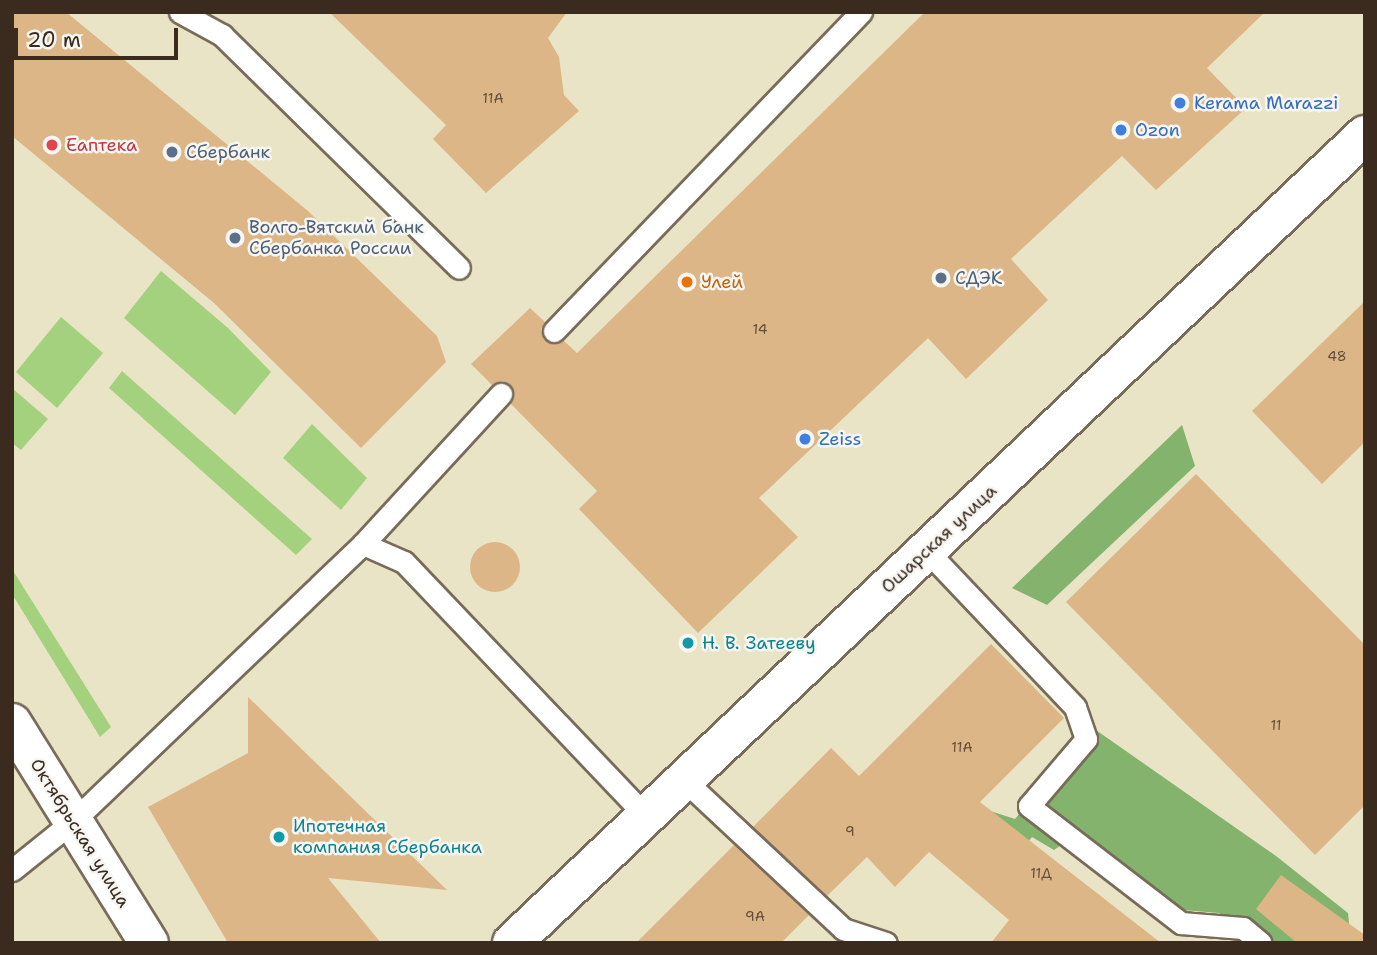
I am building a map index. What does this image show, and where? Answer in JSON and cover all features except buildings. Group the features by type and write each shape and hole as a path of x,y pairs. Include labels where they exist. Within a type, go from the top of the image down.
{"street":[{"name":"Ошарская улица","path":"512,943 1365,135"},
{"name":"Октябрьская улица","path":"12,723 149,943"}],"lane":[{"path":"554,331 861,12"},
{"path":"182,13 222,35 459,268"},
{"path":"12,870 72,822 363,544 501,394"},
{"path":"363,544 404,562 646,816"},
{"path":"927,551 1075,707 1086,740 1029,806 1181,923 1243,928 1261,943"},
{"path":"684,780 843,929 886,943"}],"green space":[{"path":"161,271 228,328 271,372 235,415 124,318"},
{"path":"61,317 103,353 57,408 16,372"},
{"path":"122,371 312,539 296,555 109,388"},
{"path":"12,388 48,419 21,450 12,443"},
{"path":"312,424 367,478 341,510 283,458"},
{"path":"1182,425 1195,466 1047,605 1012,588"},
{"path":"12,569 111,727 100,737 12,594"},
{"path":"1093,728 1276,856 1348,913 1351,943 1250,943 1219,913 1183,910 1079,833 1054,850 1032,837 988,893 984,809 1015,819"}],"place":[{"name":"Kerama Marazzi","path":"1180,103"},
{"name":"Ozon","path":"1121,130"},
{"name":"Еаптека","path":"52,145"},
{"name":"Сбербанк","path":"172,152"},
{"name":"Волго-Вятский банк Сбербанка России","path":"235,238"},
{"name":"СДЭК","path":"941,278"},
{"name":"Улей","path":"687,282"},
{"name":"Zeiss","path":"805,439"},
{"name":"Н. В. Затееву","path":"688,643"},
{"name":"Ипотечная компания Сбербанка","path":"279,837"}]}
